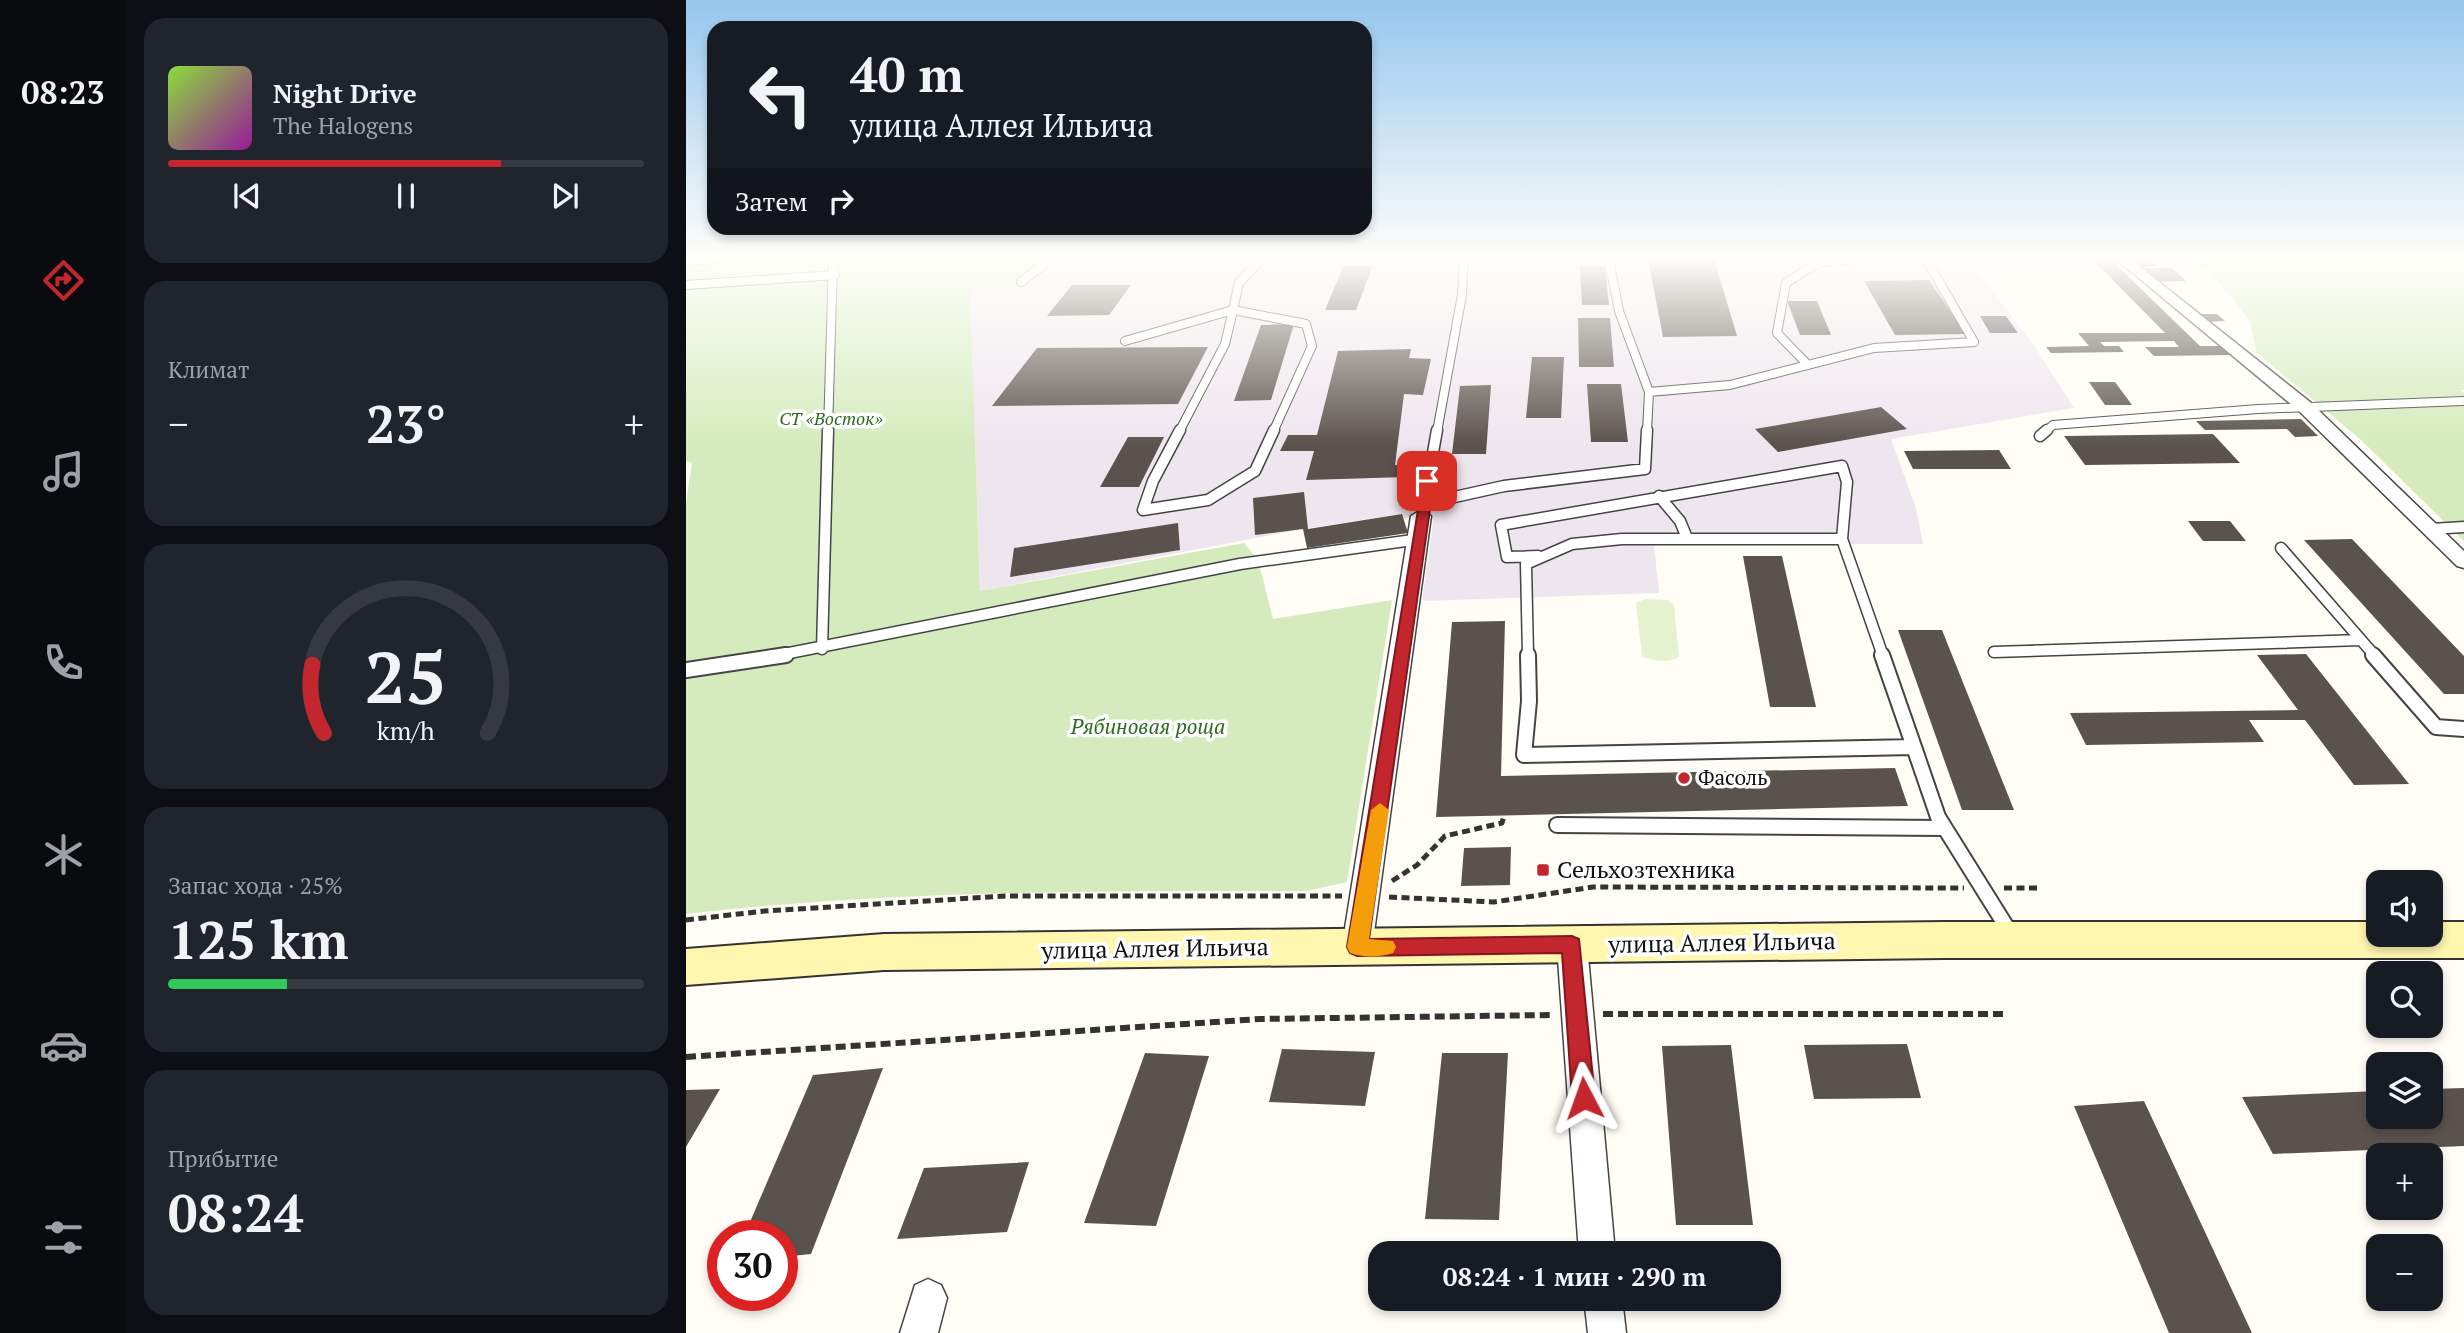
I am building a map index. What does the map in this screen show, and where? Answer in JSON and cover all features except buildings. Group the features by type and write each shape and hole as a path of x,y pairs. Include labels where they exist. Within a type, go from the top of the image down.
{"main road":[{"name":"улица Аллея Ильича","path":"686,967 884,952 2015,941 2464,940"}],"street":[{"path":"2199,321 2304,406 2464,562"},
{"path":"1357,947 1367,896 1422,520"},
{"path":"1572,945 1596,1241"},
{"path":"1604,1311 1607,1333"}],"lane":[{"path":"822,649 833,321"},
{"path":"1125,341 1193,321"},
{"path":"1232,321 1225,344 1153,481 1143,510 1208,500 1255,471 1312,346 1306,324 1293,321"},
{"path":"1422,520 1457,321"},
{"path":"686,670 822,649 1240,564 1422,520 1504,486 1645,469 1649,392 1623,321"},
{"path":"1779,321 1777,333 1808,365"},
{"path":"1649,392 1730,385 1874,348 1974,342 1962,321"},
{"path":"2040,436 2053,425 2174,413 2463,401"},
{"path":"1544,556 1507,556 1501,525 1842,466 1847,482 1843,539 1938,817 1986,888 2015,941"},
{"path":"1658,496 1680,521 1687,538"},
{"path":"2431,529 2464,527"},
{"path":"1843,539 1622,539 1572,544 1526,564 1529,701 1524,755 1914,747"},
{"path":"2281,548 2437,727 2464,729"},
{"path":"1994,652 2361,640"},
{"path":"1557,825 1945,828"}],"path":[{"path":"1367,896 1417,865 1445,836 1502,823 1504,815"},
{"path":"686,1057 1260,1019 1577,1014 2006,1014"}],"shaded area":[{"path":"971,321 2016,321 2074,408 1891,439 1916,508 1923,544 1654,544 1659,593 1422,601 1434,514 1403,519 1401,514 1303,529 980,591"}],"green space":[{"name":"Рябиновая роща","path":"686,321 971,321 980,591 1244,543 1258,560 1273,619 1392,600 1347,882 1308,891 919,896 686,914 686,503 692,463 686,461"},
{"path":"2250,321 2464,321 2464,390 2460,390 2464,393 2464,541 2360,439 2257,353"},
{"path":"1645,599 1667,600 1674,605 1679,657 1661,661 1642,656 1636,603"}],"slow traffic":[{"path":"1380,810 1357,947 1386,947"}],"place":[{"name":"Фасоль","path":"1684,778"},
{"name":"Сельхозтехника","path":"1543,870"}],"route":[{"path":"1427,481 1367,896 1357,947 1572,945 1584,1098"}],"park label":[{"name":"СТ «Восток»","path":"831,419"}]}
